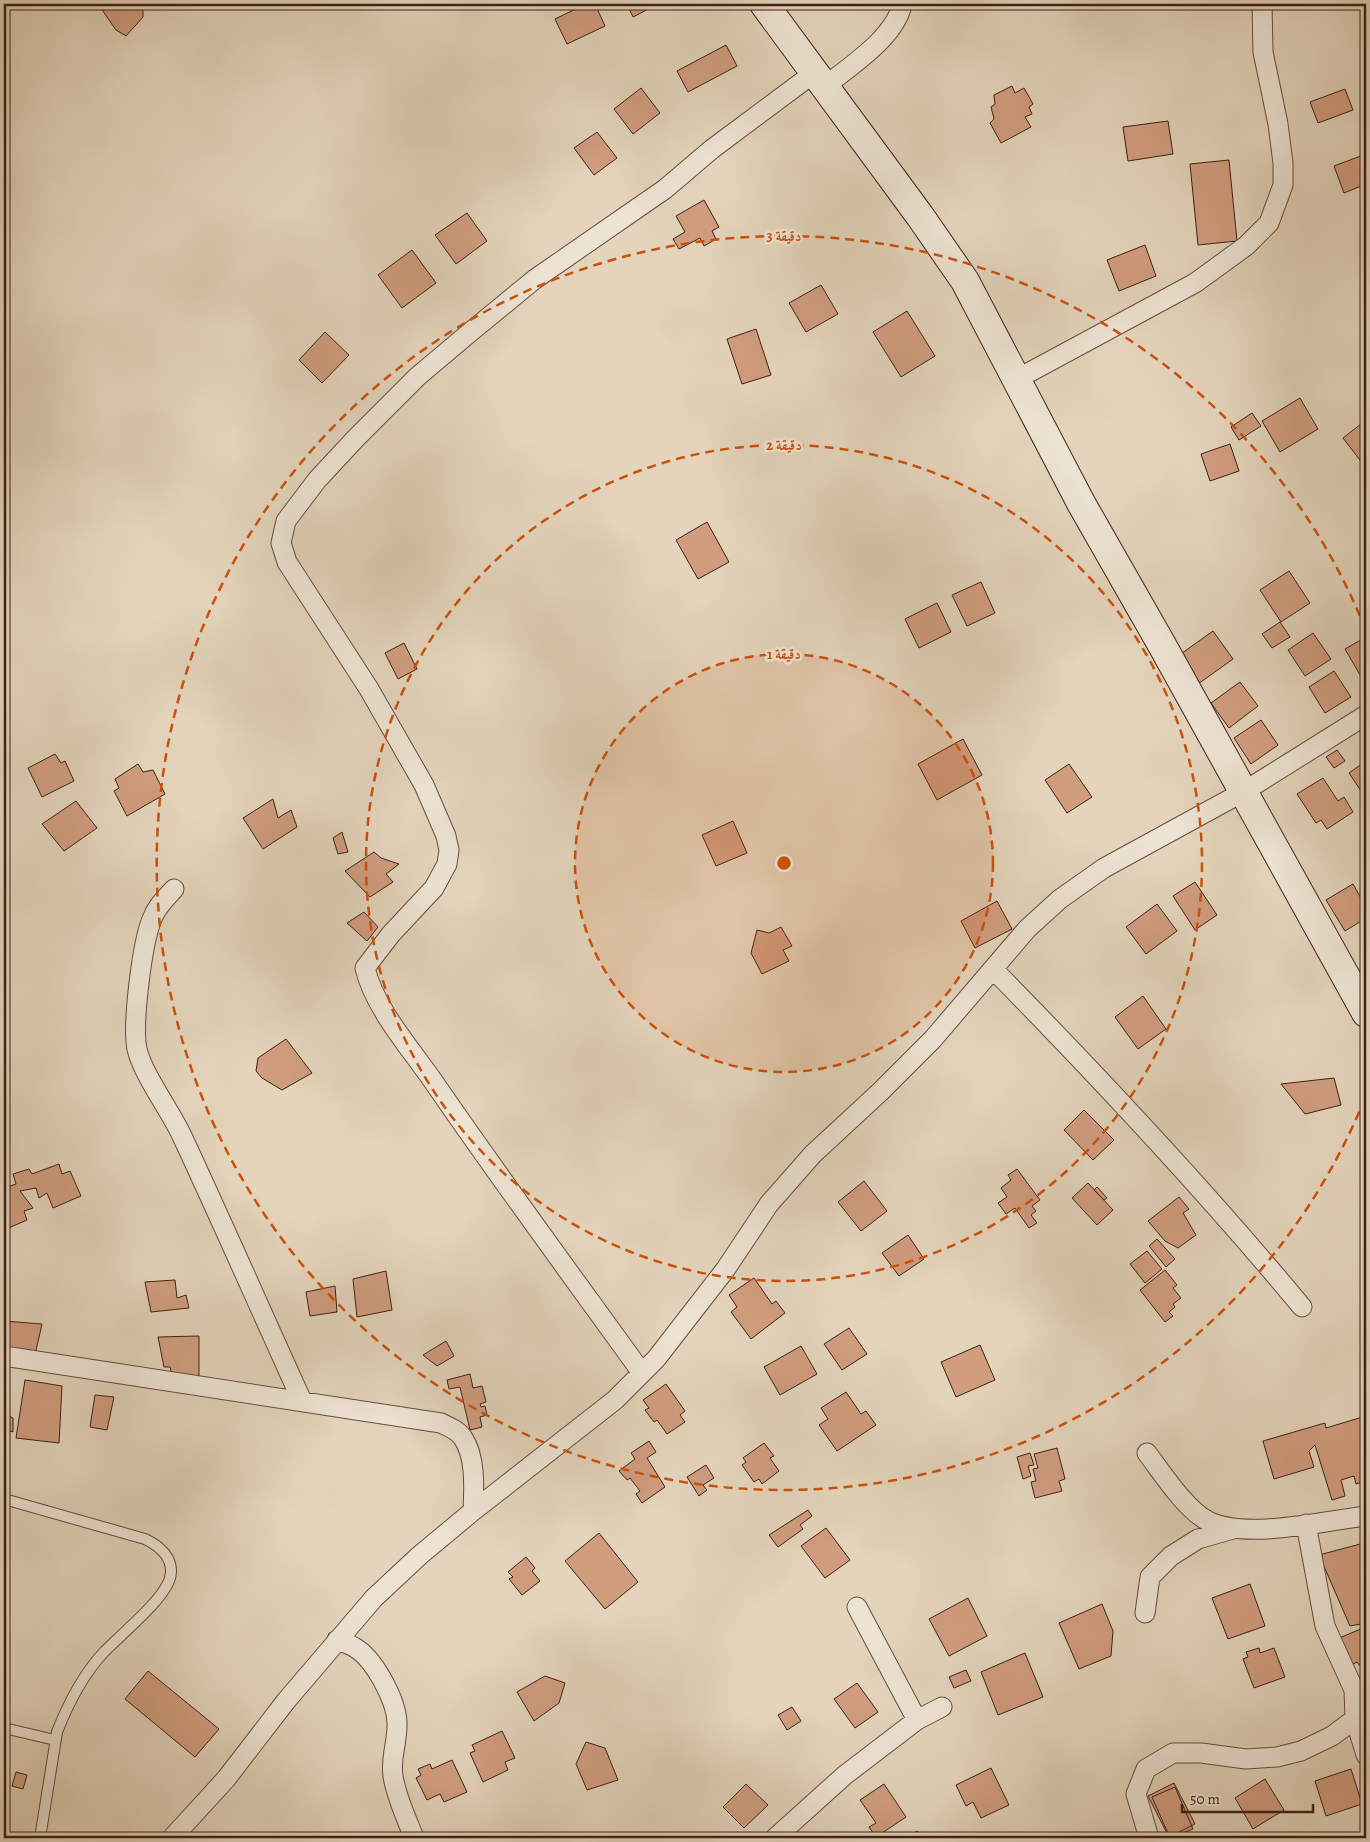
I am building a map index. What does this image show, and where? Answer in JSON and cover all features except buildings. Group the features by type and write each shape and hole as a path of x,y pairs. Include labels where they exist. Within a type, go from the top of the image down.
{"street":[{"path":"764,4 920,216 965,281 1081,503 1366,1014"},
{"path":"642,1373 478,1147 395,1026 368,981 366,968 391,934 434,888 447,864 449,850 446,836 424,785 369,689 292,570 283,552 282,536 286,521 317,480 417,377 535,279 665,189 720,144 819,80 860,59 884,36 898,16 902,4"},
{"path":"1016,379 1195,283 1246,246 1269,223 1284,185 1278,124 1263,52 1262,4"},
{"path":"172,1838 226,1779 337,1640 374,1598 473,1511 616,1400 656,1359 725,1270 768,1204 812,1154 880,1092 933,1038 1027,929 1060,899 1104,868 1243,792 1366,715"},
{"path":"174,889 158,907 147,935 140,977 136,1047 141,1062 182,1135 302,1401"},
{"path":"992,969 1083,1061 1228,1218 1302,1307"},
{"path":"4,1356 441,1423 456,1430 464,1438 469,1453 474,1492 473,1511"},
{"path":"1147,1453 1189,1505 1207,1521 1233,1529"},
{"path":"1146,1613 1150,1576 1171,1556 1198,1539 1233,1529 1269,1528 1366,1516"},
{"path":"1306,1524 1325,1626 1360,1687 1355,1720 1366,1755"},
{"path":"857,1607 917,1720"},
{"path":"337,1640 356,1648 366,1658 381,1678 394,1705 397,1722 392,1760 393,1777 414,1838"},
{"path":"775,1838 845,1775 917,1720 942,1707"},
{"path":"1149,1838 1136,1794 1146,1769 1173,1753 1201,1754 1246,1760 1277,1757 1309,1747 1332,1736 1355,1720"}],"lane":[{"path":"4,1499 145,1539 160,1547 169,1561 170,1578 151,1606 103,1653 88,1672 63,1716 56,1740 40,1838"},
{"path":"4,1728 56,1740"}]}
